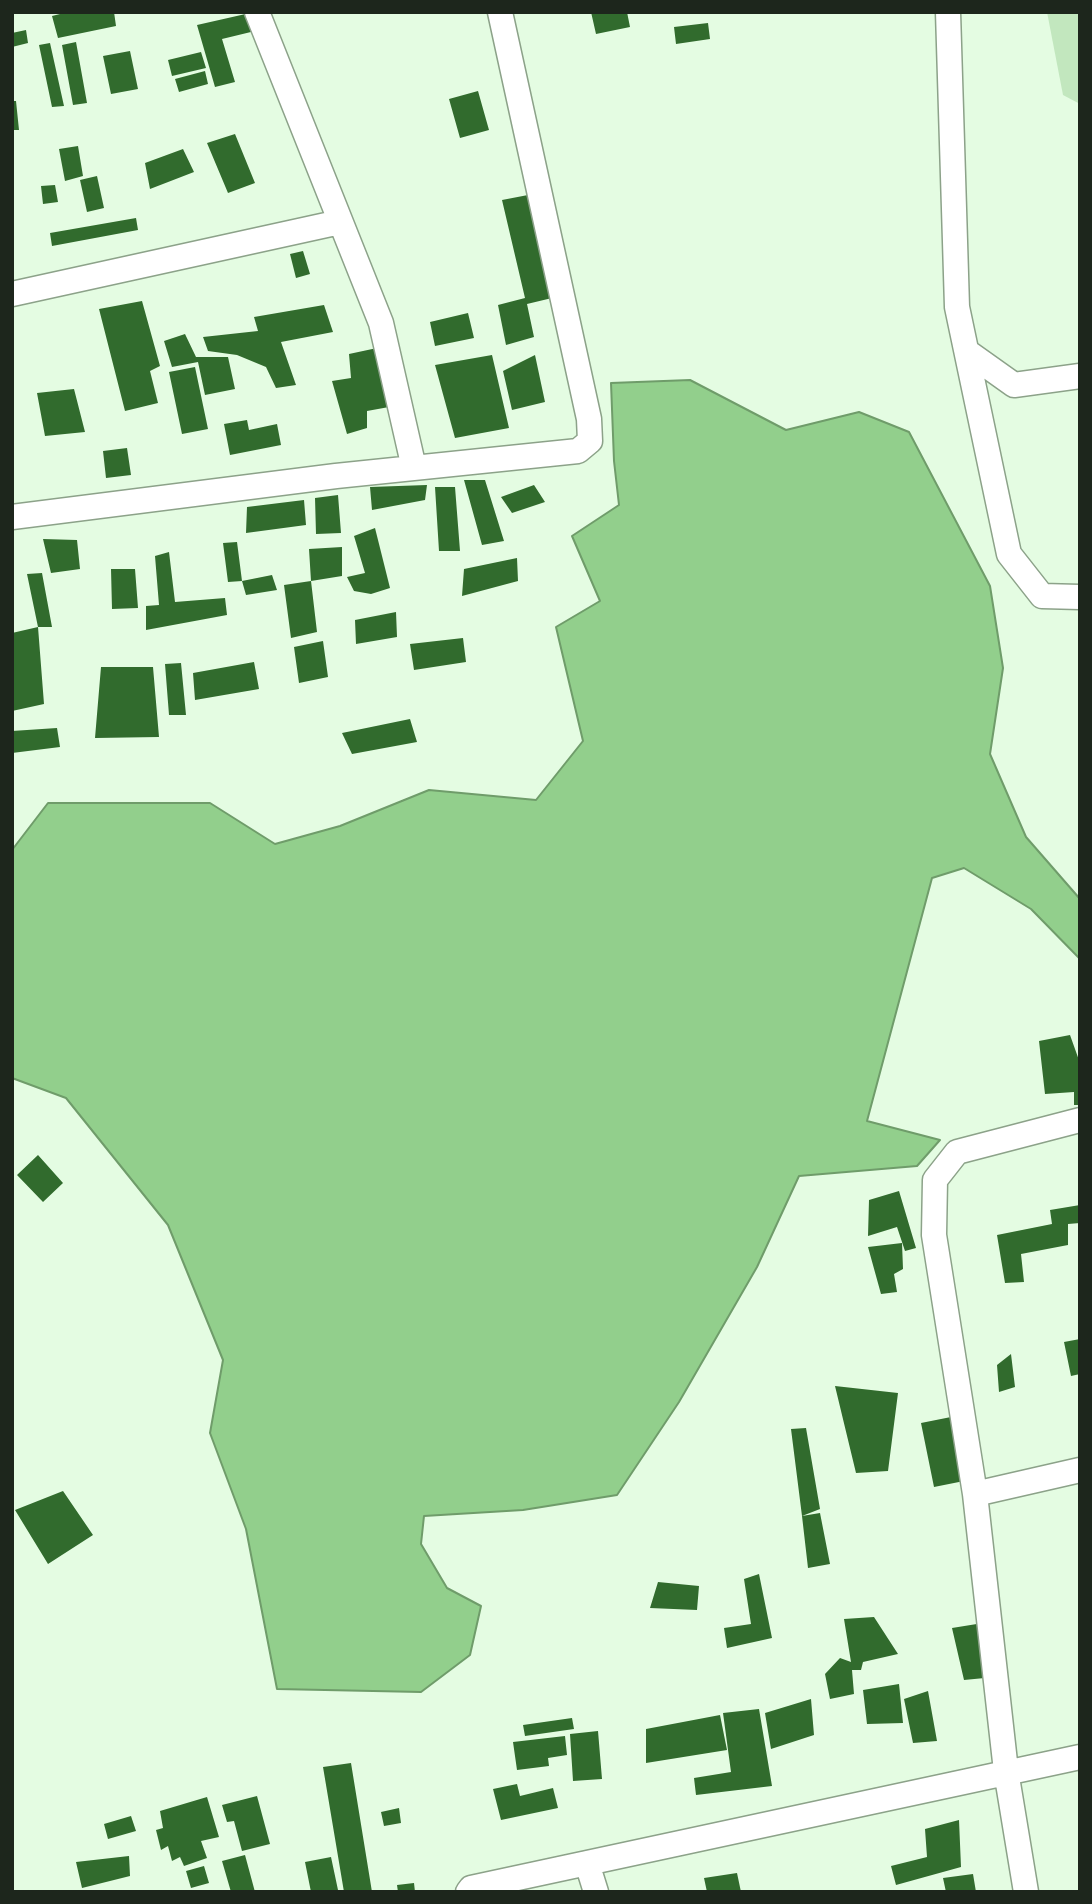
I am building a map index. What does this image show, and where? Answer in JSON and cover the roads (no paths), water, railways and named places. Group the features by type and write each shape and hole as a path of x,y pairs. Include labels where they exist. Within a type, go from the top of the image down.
{"street":[{"path":"257,12 381,323 414,468"},
{"path":"12,517 414,468 578,451 590,441 584,392 500,12"},
{"path":"948,12 957,307 969,353 1009,554 1042,596 1080,597"},
{"path":"12,294 340,222"},
{"path":"969,353 1014,385 1080,376"},
{"path":"1026,1892 1006,1771 975,1494 934,1235 935,1180 957,1152 1080,1120"},
{"path":"975,1494 1080,1469"},
{"path":"468,1892 471,1888 1080,1757"},
{"path":"587,1863 596,1892"}]}
